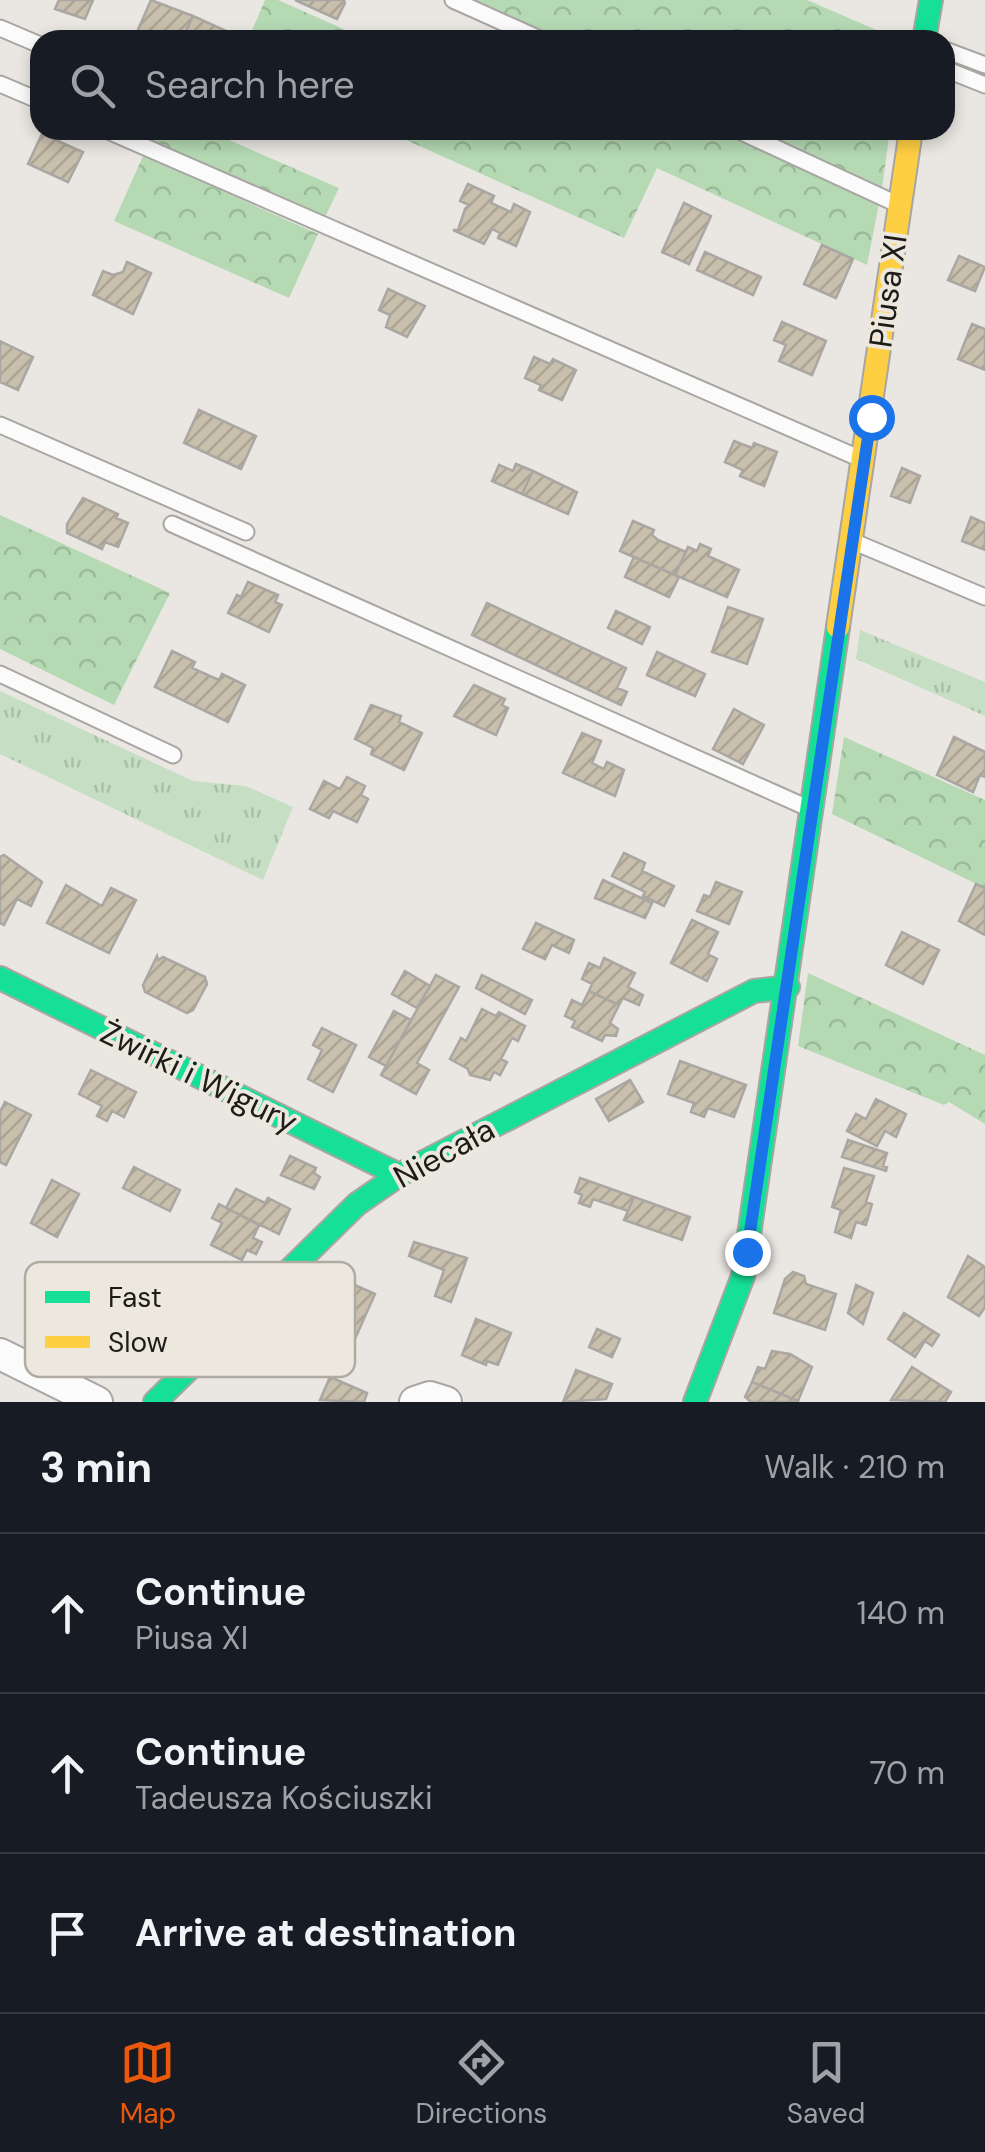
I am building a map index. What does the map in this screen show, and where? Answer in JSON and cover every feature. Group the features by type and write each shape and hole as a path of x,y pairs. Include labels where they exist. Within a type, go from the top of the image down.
{"street":[{"path":"926,30 931,0"},
{"name":"Piusa XI","path":"695,1402 743,1276 910,140"},
{"name":"Żwirki i Wigury","path":"0,978 399,1175"},
{"name":"Niecała","path":"300,1262 357,1204 399,1175 754,990 788,986"},
{"path":"0,1354 25,1366"},
{"path":"46,1377 96,1402"},
{"name":"Niecała","path":"165,1400 188,1377"},
{"path":"415,1402 430,1397 446,1402"}],"lane":[{"path":"454,0 520,30"},
{"path":"0,28 30,41"},
{"path":"955,54 985,65"},
{"path":"955,74 985,85"},
{"path":"0,84 30,97"},
{"path":"129,140 865,460"},
{"path":"759,140 900,205"},
{"path":"0,425 246,532"},
{"path":"172,524 812,810"},
{"path":"852,541 985,597"},
{"path":"0,674 173,755"}],"green space":[{"path":"265,0 278,0 346,30 252,30"},
{"path":"472,0 807,0 877,30 537,30"},
{"path":"229,140 339,188 325,217 150,141"},
{"path":"406,140 740,140 879,204 867,265 657,168 624,238"},
{"path":"777,140 889,140 882,188"},
{"path":"143,156 318,234 289,298 114,221"},
{"path":"0,515 170,593 114,705 0,649"},
{"path":"860,630 985,682 985,716 856,659"},
{"path":"0,691 193,781 246,786 293,807 263,880 0,754"},
{"path":"844,737 985,800 985,888 832,814"},
{"path":"808,973 985,1055 985,1124 949,1102 944,1105 798,1046"}],"building":[{"path":"59,0 93,0 85,19 55,9"},
{"path":"151,0 193,16 187,30 138,30"},
{"path":"295,0 344,0 345,3 337,19"},
{"path":"193,16 224,30 187,30"},
{"path":"39,140 56,140 83,152 68,182 28,164"},
{"path":"468,184 494,196 491,203 511,212 514,204 530,212 516,246 498,238 500,233 492,229 484,244 453,230 458,230 469,205 460,201"},
{"path":"684,203 711,216 689,264 662,252"},
{"path":"822,245 853,259 836,298 804,284"},
{"path":"705,252 761,277 753,295 697,270"},
{"path":"959,256 985,267 975,291 948,280"},
{"path":"127,262 151,273 133,314 93,295 103,271 113,275 123,272"},
{"path":"388,289 425,306 407,337 386,327 390,315 379,310"},
{"path":"782,322 826,341 812,375 779,361 786,345 774,340"},
{"path":"972,324 985,329 985,370 958,359"},
{"path":"0,341 33,357 18,390 0,382"},
{"path":"534,357 550,364 553,359 576,370 562,400 539,390 541,385 525,378"},
{"path":"199,410 256,436 241,469 184,443"},
{"path":"734,441 752,448 754,443 777,452 764,486 740,476 743,470 725,462"},
{"path":"516,464 533,471 522,494 492,481 499,465 513,471"},
{"path":"902,468 920,476 910,503 891,496"},
{"path":"533,471 577,492 568,514 522,494"},
{"path":"83,498 118,514 116,518 128,523 118,547 105,542 102,549 67,533 67,524"},
{"path":"971,517 985,523 985,550 962,541"},
{"path":"633,521 654,530 652,535 658,540 686,552 675,575 620,551"},
{"path":"700,544 711,549 708,556 739,570 727,597 675,575 688,547 697,551"},
{"path":"634,557 679,577 669,597 625,577"},
{"path":"248,582 278,595 275,602 282,605 269,632 228,613"},
{"path":"487,603 626,668 617,688 627,692 621,705 472,635"},
{"path":"728,607 763,619 747,664 712,652"},
{"path":"616,611 650,627 642,644 608,628"},
{"path":"172,651 195,662 192,668 219,680 222,674 245,685 228,722 155,687"},
{"path":"657,652 705,674 695,696 647,675"},
{"path":"474,685 505,699 502,705 508,708 496,735 454,716"},
{"path":"371,705 401,716 399,722 422,733 404,770 371,754 373,748 355,739"},
{"path":"734,709 764,725 743,764 713,749"},
{"path":"582,733 601,741 592,763 604,769 607,762 624,770 615,796 563,773"},
{"path":"954,737 985,752 985,777 980,775 973,792 937,775"},
{"path":"347,777 365,786 361,795 368,799 357,822 333,811 329,818 310,809 324,781 340,789"},
{"path":"624,853 645,863 642,871 674,886 664,906 612,876"},
{"path":"4,855 42,882 31,906 17,899 4,925 0,923 0,857"},
{"path":"603,880 652,903 645,918 595,898"},
{"path":"716,882 742,892 729,924 697,911 704,895 710,897"},
{"path":"976,884 985,888 985,935 959,921"},
{"path":"66,885 102,906 111,888 136,900 109,953 47,923"},
{"path":"692,920 718,932 708,954 717,959 707,981 671,963"},
{"path":"536,923 574,940 569,953 552,945 545,959 523,949"},
{"path":"902,932 939,950 923,984 886,965"},
{"path":"157,956 158,960 163,957 205,977 207,984 193,1010 187,1013 145,992 143,985"},
{"path":"604,958 635,973 628,987 643,995 639,1005 623,998 619,1005 589,991 592,984 582,979 589,963 600,968"},
{"path":"405,971 430,986 417,1008 392,994"},
{"path":"436,975 459,987 417,1063 429,1070 416,1094 381,1075"},
{"path":"482,975 532,1000 525,1014 476,988"},
{"path":"589,991 619,1005 610,1023 618,1029 616,1036 605,1035 602,1041 572,1027 575,1021 565,1016 572,1000 582,1005"},
{"path":"482,1009 496,1016 499,1012 525,1026 518,1041 512,1038 501,1059 507,1062 500,1075 494,1072 490,1080 470,1075 468,1069 450,1059 461,1038 466,1041"},
{"path":"394,1011 411,1020 386,1066 369,1057"},
{"path":"322,1028 356,1045 333,1092 308,1079 322,1050 313,1045"},
{"path":"680,1061 746,1085 734,1117 708,1108 704,1117 691,1112 694,1103 668,1094"},
{"path":"91,1070 136,1092 124,1117 112,1111 107,1121 97,1116 102,1106 79,1094"},
{"path":"630,1080 643,1102 609,1121 596,1099"},
{"path":"876,1099 906,1114 896,1137 885,1131 877,1146 847,1131 856,1114 866,1119"},
{"path":"5,1102 31,1115 6,1165 0,1162 0,1112"},
{"path":"848,1140 887,1153 883,1166 886,1171 842,1157"},
{"path":"290,1156 316,1168 314,1173 320,1177 314,1189 281,1175"},
{"path":"134,1167 180,1190 170,1211 123,1188"},
{"path":"844,1168 874,1176 866,1202 872,1204 866,1225 856,1222 851,1238 835,1232 841,1210 832,1207"},
{"path":"580,1178 634,1197 628,1211 593,1199 590,1207 579,1203 582,1195 575,1192"},
{"path":"52,1180 79,1194 57,1237 31,1223"},
{"path":"236,1189 265,1203 268,1198 290,1209 279,1234 226,1208"},
{"path":"634,1197 690,1217 682,1240 624,1220"},
{"path":"219,1204 259,1225 253,1238 262,1242 256,1254 247,1250 242,1260 211,1245 222,1223 212,1218"},
{"path":"414,1242 467,1258 451,1302 435,1296 444,1270 409,1256"},
{"path":"968,1256 985,1267 985,1307 979,1316 948,1297"},
{"path":"793,1272 804,1276 806,1284 836,1294 825,1330 774,1313 785,1279"},
{"path":"355,1285 375,1294 355,1339"},
{"path":"856,1285 873,1293 863,1324 848,1313"},
{"path":"904,1313 939,1335 932,1346 925,1341 915,1357 888,1339"},
{"path":"476,1319 511,1333 498,1365 487,1361 486,1365 462,1355"},
{"path":"597,1329 620,1339 612,1357 589,1347"},
{"path":"772,1351 790,1354 812,1367 798,1401 752,1382 758,1367 765,1369"},
{"path":"912,1367 951,1392 945,1402 891,1400"},
{"path":"576,1370 612,1384 606,1399 563,1402"},
{"path":"330,1377 367,1393 364,1402 320,1400"},
{"path":"752,1382 798,1401 751,1402 745,1397"}],"traffic: fast":[{"path":"926,30 931,0"},
{"path":"695,1402 743,1276 838,627"},
{"path":"0,978 399,1175"},
{"path":"298,1262 357,1204 399,1175 754,991 788,987"},
{"path":"155,1402 181,1377"}],"traffic: slow":[{"path":"838,627 910,140"}],"route":[{"path":"747,1252 871,417"}]}
